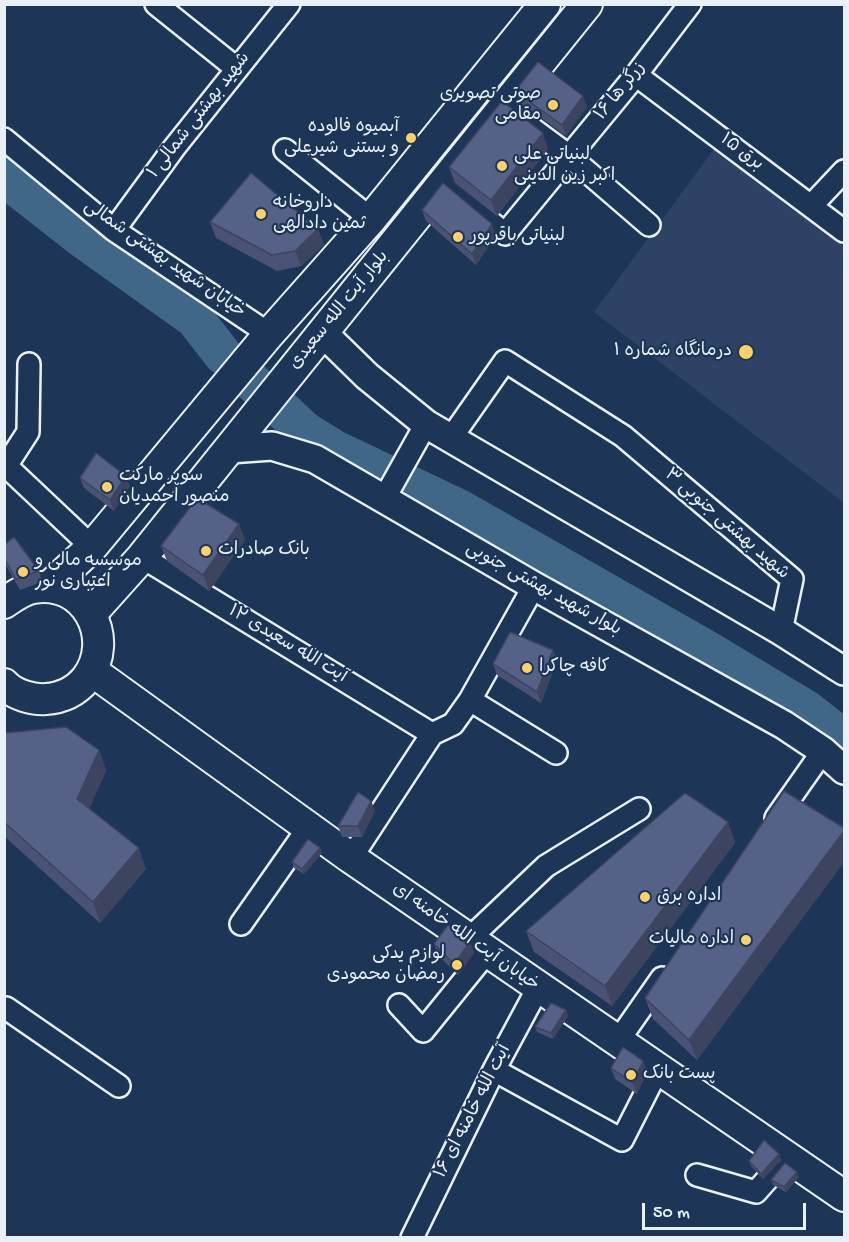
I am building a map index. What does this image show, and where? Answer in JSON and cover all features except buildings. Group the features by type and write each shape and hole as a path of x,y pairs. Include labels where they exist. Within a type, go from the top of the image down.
{"main road":[{"name":"بلوار آیت الله سعیدی","path":"49,587 92,547 269,334 371,219 545,4"},
{"name":"بلوار آیت الله سعیدی","path":"91,614 229,449 587,4"},
{"path":"4,603 33,588 49,587 66,592 80,601 91,614 97,628 99,643 98,657 92,671 82,684 70,693 55,699 39,700 5,688"},
{"name":"خیابان آیت الله خامنه ای","path":"92,671 351,858 844,1196"}],"street":[{"path":"156,4 236,68"},
{"name":"شهید بهشتی شمالی ۱","path":"114,230 174,148 289,4"},
{"name":"زرگر ها ۱۶","path":"444,184 505,234 636,75 690,4"},
{"name":"برق ۱۵","path":"636,75 844,231"},
{"path":"504,107 569,156 650,225"},
{"name":"خیابان شهید بهشتی شمالی","path":"4,139 114,230 269,334"},
{"path":"285,150 371,219"},
{"path":"811,206 844,171"},
{"path":"322,332 366,376 426,424 782,631 844,671"},
{"name":"شهید بهشتی جنوبی ۳","path":"451,438 505,361 623,436 792,579 782,631"},
{"path":"29,364 28,432 5,465 92,547"},
{"path":"384,499 426,424"},
{"name":"بلوار شهید بهشتی جنوبی","path":"229,449 272,446 315,459 534,586 784,724 823,751 844,770"},
{"name":"آیت الله سعیدی ۱۲","path":"141,557 432,734"},
{"path":"351,858 432,734 453,724 470,700 534,586"},
{"path":"470,700 556,753"},
{"path":"765,834 823,751"},
{"path":"399,1005 423,1030 478,946 546,866 639,808"},
{"path":"241,924 309,827"},
{"path":"618,1041 672,965"},
{"name":"آیت الله خامنه ای ۱۶","path":"412,1238 494,1070 538,988"},
{"path":"5,1008 119,1086"},
{"path":"494,1070 622,1140 658,1069"},
{"path":"697,1175 756,1192 787,1157"}],"shaded area":[{"name":"درمانگاه شماره ۱","path":"714,149 844,246 844,503 594,312"}],"waterway":[{"path":"4,177 83,239 195,319 223,355"},
{"path":"248,378 305,431 334,449 458,508 707,650 807,710 844,739"}],"place":[{"name":"صوتی تصویری مقامی","path":"553,105"},
{"name":"آبمیوه فالوده و بستنی شیرعلی","path":"411,138"},
{"name":"لبنیاتی علی اکبر زین الدینی","path":"502,166"},
{"name":"داروخانه ثمین دادالهی","path":"261,214"},
{"name":"لبنیاتی باقرپور","path":"458,237"},
{"name":"درمانگاه شماره ۱","path":"746,352"},
{"name":"سوپر مارکت منصور احمدیان","path":"107,487"},
{"name":"بانک صادرات","path":"206,551"},
{"name":"موسسه مالی و اعتباری نور","path":"23,572"},
{"name":"کافه چاکرا","path":"527,668"},
{"name":"اداره برق","path":"645,897"},
{"name":"اداره مالیات","path":"746,940"},
{"name":"لوازم یدکی رمضان محمودی","path":"457,965"},
{"name":"پست بانک","path":"631,1075"}]}
